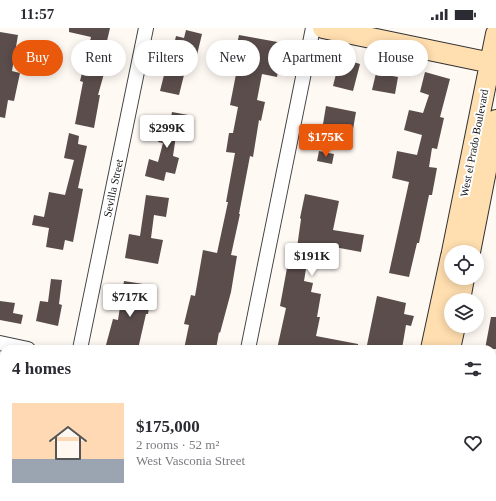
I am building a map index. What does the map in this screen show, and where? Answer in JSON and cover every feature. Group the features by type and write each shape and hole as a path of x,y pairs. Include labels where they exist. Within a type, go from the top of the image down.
{"street":[{"name":"Sevilla Street","path":"81,345 146,28"},
{"path":"249,345 313,28"},
{"path":"323,28 493,63"},
{"name":"West el Prado Boulevard","path":"461,245 493,63 496,34"},
{"name":"West el Prado Boulevard","path":"461,245 496,120"},
{"name":"West el Prado Boulevard","path":"433,345 450,285"},
{"path":"451,345 453,333"}],"building":[{"path":"69,28 110,28 107,40 90,40 91,37 69,32"},
{"path":"186,30 202,34 198,51 198,40 175,40 176,36 184,38"},
{"path":"0,32 18,35 17,40 12,40 12,76 19,76 14,101 8,100 5,118 0,117"},
{"path":"239,35 268,40 268,75 262,74 257,100 265,102 261,121 259,120 253,157 250,156 231,255 237,256 231,292 220,333 219,332 217,345 185,345 189,325 184,324 191,295 195,296 203,250 217,253 228,202 226,202 235,153 226,152 229,133 233,133 238,107 230,105 236,76 260,76 260,40 238,40"},
{"path":"356,63 360,64 353,91 333,86 336,76 356,76"},
{"path":"428,73 450,79 440,117 444,118 437,149 432,148 429,167 437,168 432,195 429,195 419,243 417,243 409,277 389,273 409,182 392,178 397,151 417,155 422,135 404,130 409,110 423,113 429,95 420,92 424,76 428,76"},
{"path":"81,76 103,76 98,95 100,95 94,128 75,124 83,82 80,81"},
{"path":"164,76 184,76 179,95 160,91"},
{"path":"375,76 398,77 395,94 372,90"},
{"path":"326,106 356,112 352,135 322,130"},
{"path":"172,112 188,115 185,131 177,129 173,156 179,158 175,174 166,172 164,181 145,176 149,159 158,162 163,143 158,142 161,126 169,128"},
{"path":"69,133 79,136 78,144 87,146 78,188 83,189 73,242 65,240 63,250 46,247 49,228 32,225 34,215 44,217 49,192 65,195 74,160 64,158"},
{"path":"319,151 334,154 332,164 317,161"},
{"path":"305,194 339,201 333,230 364,235 361,252 318,244 315,264 307,263 304,281 313,283 311,292 321,294 317,317 320,317 316,336 358,345 278,345 286,308 280,306 287,268 294,269 300,218"},
{"path":"146,195 169,198 166,217 154,215 151,238 163,240 158,264 125,258 129,234 140,236"},
{"path":"51,279 62,280 59,304 62,305 58,326 36,321 40,301 48,302"},
{"path":"124,281 143,284 142,294 151,295 148,314 146,314 139,345 106,345 113,319 118,320"},
{"path":"377,296 406,303 404,314 414,316 411,326 406,325 403,345 367,345"},
{"path":"0,301 15,303 13,313 23,315 21,324 0,320"},
{"path":"491,317 496,317 496,345 486,345"}]}
